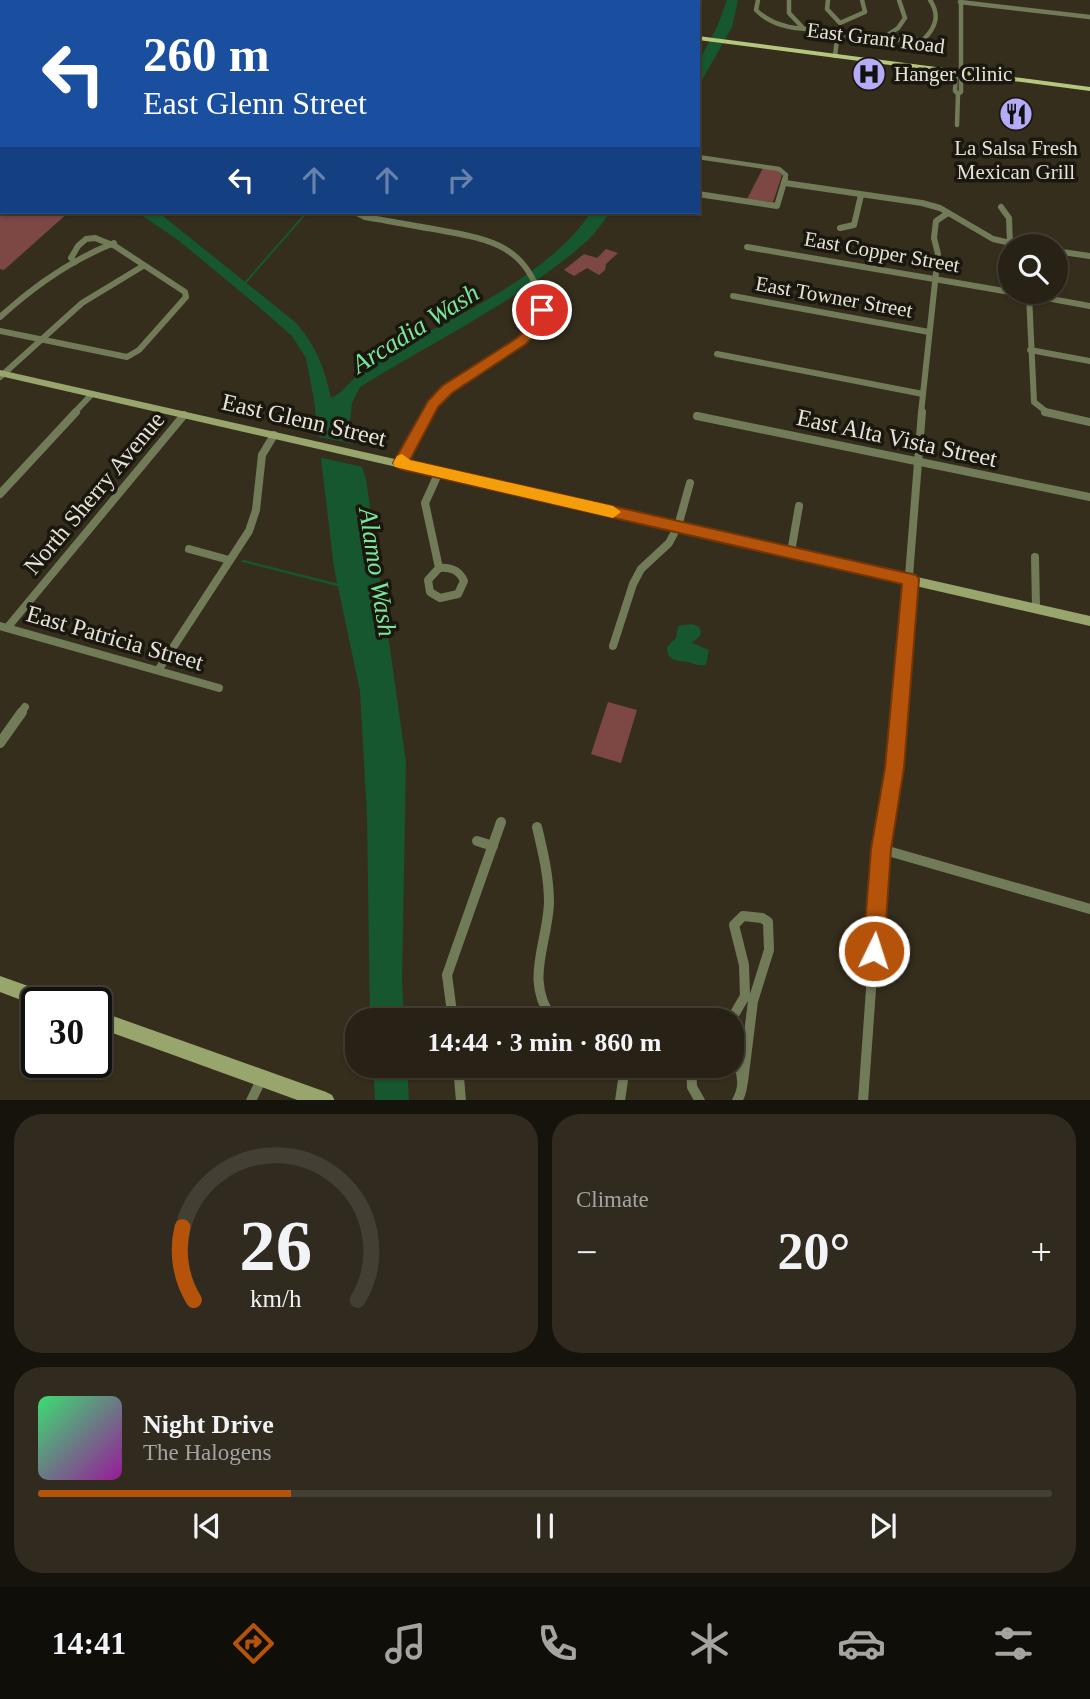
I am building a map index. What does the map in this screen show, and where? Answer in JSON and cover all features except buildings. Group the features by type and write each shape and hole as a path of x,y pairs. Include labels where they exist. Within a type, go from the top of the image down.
{"main road":[{"name":"East Grant Road","path":"700,34 729,40 1090,83"},
{"name":"East Grant Road","path":"700,38 711,37"},
{"name":"East Grant Road","path":"960,69 1090,89"}],"street":[{"path":"758,0 756,10 762,19 782,26 880,40 925,39 936,24 937,8 930,0"},
{"path":"789,0 789,13 803,28"},
{"path":"828,0 827,9 840,23"},
{"path":"840,23 864,12 866,9 862,0"},
{"path":"880,40 898,28 905,18 899,0"},
{"path":"957,125 958,94 955,91 956,74 960,69 961,1 1090,18"},
{"path":"836,53 840,23"},
{"path":"700,157 779,169 786,175 777,206 700,194"},
{"path":"785,183 922,203 948,213 998,240"},
{"path":"840,228 854,225 861,195"},
{"path":"1001,207 1009,218 1010,234"},
{"path":"863,1100 881,849 894,768 911,579 923,394 938,254 932,239 936,221 948,213"},
{"path":"359,214 488,239 513,253 527,267 536,283 543,306 534,330 522,341 447,390 433,404 400,463"},
{"path":"0,331 79,346 115,357 127,357 139,350 186,297 185,292 143,266 114,243 93,237 73,251 71,258 75,262"},
{"path":"0,317 75,262 114,243"},
{"name":"East Copper Street","path":"747,247 998,289"},
{"path":"1068,253 1090,257"},
{"path":"1,375 82,303 143,266"},
{"name":"East Towner Street","path":"733,296 929,332"},
{"name":"East Copper Street","path":"1068,302 1090,306"},
{"path":"1029,304 1030,350 1034,398 1038,411 1090,422"},
{"path":"1030,350 1090,361"},
{"path":"717,354 923,394"},
{"name":"East Glenn Street","path":"1,375 312,443 1090,621"},
{"path":"0,494 92,394"},
{"name":"North Sherry Avenue","path":"4,627 184,415"},
{"name":"East Alta Vista Street","path":"697,416 1090,497"},
{"path":"159,669 252,523 257,510 262,455 274,435"},
{"path":"439,472 425,503 439,568"},
{"path":"613,646 633,584 641,569 669,543 678,527 690,483"},
{"path":"791,552 799,506"},
{"path":"189,549 229,560"},
{"path":"1035,557 1036,608"},
{"path":"439,568 452,568 462,576 464,581 458,594 440,598 429,592 427,578 439,568"},
{"name":"East Patricia Street","path":"4,627 219,688"},
{"path":"0,743 25,707"},
{"path":"451,1008 447,975 501,822"},
{"path":"537,827 545,862 548,911 537,970 540,1004 543,1008"},
{"path":"477,841 493,845"},
{"path":"881,849 1090,908"},
{"path":"738,1008 745,996 744,965 734,925 743,916 762,918 768,922 772,940 768,959 755,990 744,1074"},
{"path":"0,984 21,992"},
{"path":"112,1024 323,1100"},
{"path":"251,1100 262,1078"},
{"path":"459,1078 461,1100"},
{"path":"620,1100 623,1078"},
{"path":"692,1078 692,1087 699,1100"},
{"path":"742,1078 743,1082"},
{"path":"737,1100 744,1078"}],"shaded area":[{"path":"763,168 778,171 782,175 773,202 747,199"},
{"path":"0,214 16,214 13,217 17,214 67,214 4,270 0,269"},
{"path":"606,249 618,253 599,275 587,268 574,276 564,270 584,254 597,258"},
{"path":"608,702 637,710 621,763 591,754"}],"water":[{"path":"727,0 738,0 732,27 700,83 700,59 717,27"},
{"name":"Alamo Wash","path":"140,214 160,214 295,322 319,358 331,398 371,364 520,279 571,237 589,214 609,214 590,238 534,282 360,387 352,403 349,431 366,479 406,762 403,1008 370,1008 367,816 360,691 334,568 314,400 306,358 292,336 178,240"},
{"path":"678,626 698,626 701,631 700,636 692,643 709,650 706,665 671,658 667,652 667,647 676,638"},
{"path":"374,1078 408,1078 409,1100 375,1100"}],"pier":[{"path":"315,436 358,445 363,467 318,457"}],"waterway":[{"path":"245,283 305,214"},
{"path":"243,561 338,585"}],"slow traffic":[{"path":"402,460 400,463 613,512"}],"place":[{"name":"Hanger Clinic","path":"869,74"},
{"name":"La Salsa Fresh Mexican Grill","path":"1016,114"}],"route":[{"path":"542,310 534,330 522,341 447,390 433,404 400,463 911,579 894,768 881,849 874,951"}],"water label":[{"name":"Arcadia Wash","path":"415,328"}]}
